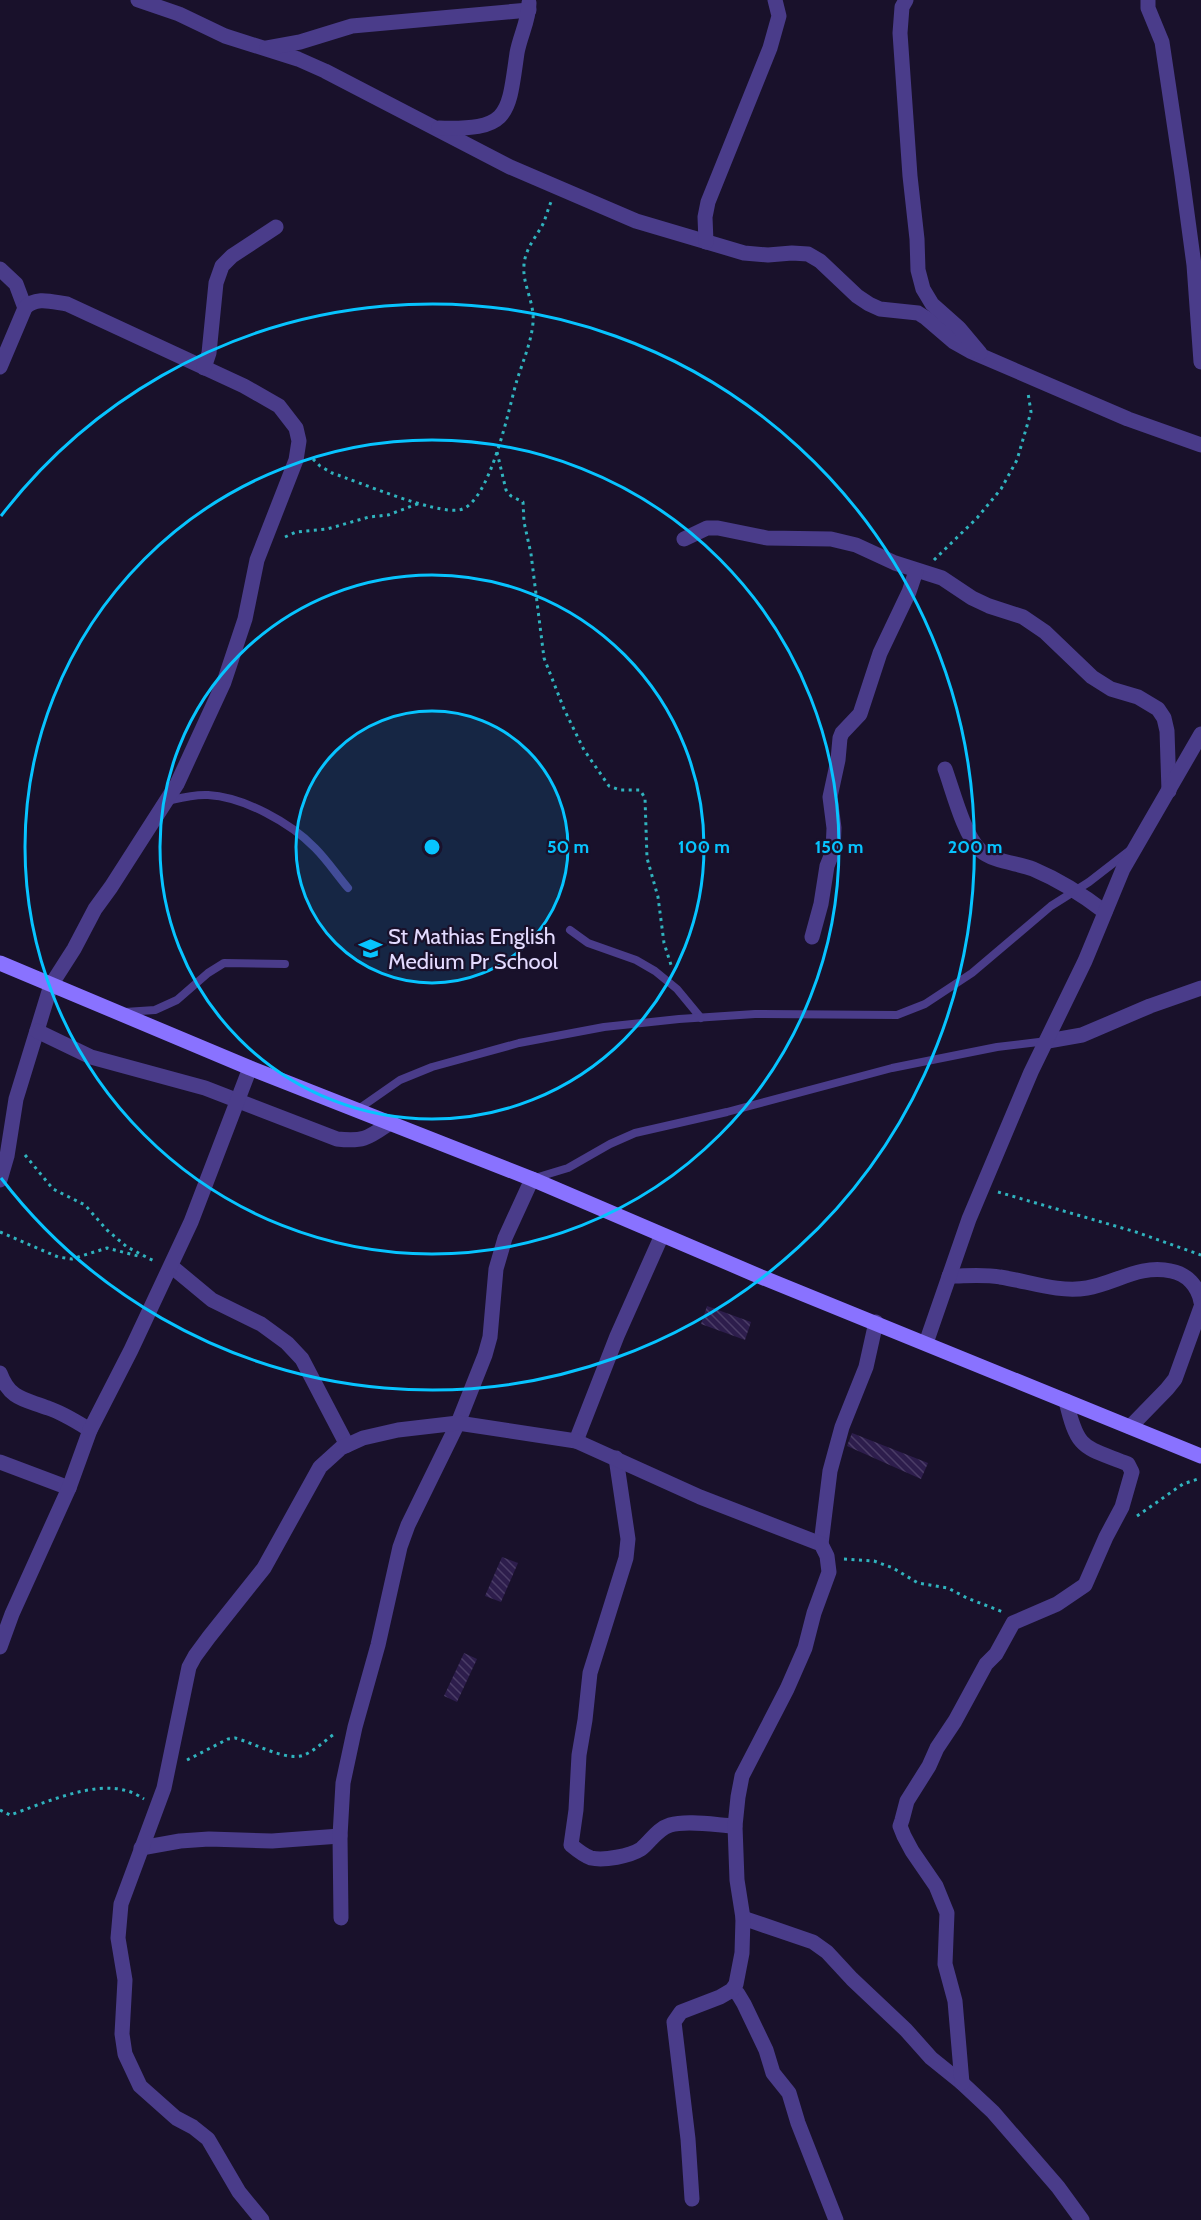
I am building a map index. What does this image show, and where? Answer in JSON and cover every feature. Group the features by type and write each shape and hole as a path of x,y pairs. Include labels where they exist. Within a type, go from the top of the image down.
{"main road":[{"path":"0,963 250,1068 532,1179 754,1274 1201,1456"}],"street":[{"path":"138,0 179,14 225,36 325,71 510,167 636,221 744,253 808,254 820,261 857,296 869,304 880,309 918,314 954,342 982,356 1128,419 1201,444"},
{"path":"706,242 705,217 708,202 770,48 779,16 776,0"},
{"path":"906,0 902,7 900,33 918,270 923,289 932,304 959,328 982,356"},
{"path":"1148,0 1148,8 1162,42 1182,176 1194,265 1201,362"},
{"path":"264,48 300,42 352,26 529,5 509,105 501,116 488,124 470,129 436,128"},
{"path":"204,368 209,353 216,284 222,266 232,256 276,227"},
{"path":"0,269 16,284 25,308"},
{"path":"0,367 29,303 36,301 67,304 244,387 279,406 296,428 299,441 297,460 252,577 245,619 224,681 177,784 95,909 74,949 51,985 16,1099 0,1180"},
{"path":"684,538 707,528 718,528 767,538 831,539 856,544 895,563 942,578 972,598 989,606 1023,617 1045,632 1092,677 1111,689 1138,697 1158,709 1164,718 1167,731 1168,791"},
{"path":"812,937 821,904 827,866 833,851 834,828 830,797 840,738 860,714 880,653 919,572"},
{"path":"926,1343 982,1188 1031,1072 1048,1041 1123,869 1201,734"},
{"path":"945,769 963,821 980,851 992,857 1034,869 1075,890 1105,912"},
{"path":"1048,1041 1082,1035 1150,1006 1201,988"},
{"path":"37,1031 91,1057 206,1088 337,1139 355,1141 368,1138 390,1124"},
{"path":"0,1647 12,1614 69,1488 90,1430 132,1350 191,1222 250,1068"},
{"path":"340,1918 340,1836 343,1784 400,1547 408,1525 458,1423 490,1337 496,1269 505,1239 532,1179"},
{"path":"576,1441 629,1307 662,1235"},
{"path":"170,1267 212,1300 261,1323 287,1343 302,1359 347,1445"},
{"path":"949,1276 998,1276 1049,1287 1083,1289 1105,1285 1121,1276 1137,1272 1168,1270 1178,1272 1192,1281 1201,1302"},
{"path":"1130,1427 1174,1379 1201,1307"},
{"path":"692,2199 688,2139 674,2022 681,2012 720,1997 732,1990 735,1984 742,1953 743,1918 737,1880 735,1826 742,1776 799,1664 829,1572 824,1550 830,1471 842,1427 866,1367 876,1322"},
{"path":"0,1373 6,1386 20,1399 49,1408 90,1430"},
{"path":"962,2083 955,2001 945,1964 947,1913 936,1886 912,1851 900,1826 907,1801 1013,1623 1058,1604 1085,1586 1122,1507 1132,1472 1128,1464 1094,1452 1080,1442 1072,1425 1066,1401"},
{"path":"262,2220 239,2192 208,2139 194,2127 176,2118 140,2086 125,2054 122,2034 125,1980 118,1938 121,1904 171,1763 189,1668 195,1656 264,1568 320,1467 341,1448 363,1438 398,1430 458,1423 576,1441 824,1550"},
{"path":"616,1458 628,1539 626,1558 590,1673 579,1755 576,1810 571,1845 585,1855 601,1858 633,1853 668,1826 678,1824 735,1826"},
{"path":"0,1462 69,1488"},
{"path":"141,1848 180,1841 209,1839 272,1841 340,1836"},
{"path":"743,1918 813,1942 827,1952 931,2058 993,2112 1058,2187 1082,2220"},
{"path":"732,1990 738,1994 744,2004 766,2050 773,2073 789,2093 798,2123 836,2220"}],"lane":[{"path":"166,801 208,795 232,799 288,824 316,848 348,888"},
{"path":"357,1110 400,1080 432,1067 519,1043 604,1027 755,1014 897,1015 925,1004 963,979 1051,906 1089,882 1137,845"},
{"path":"570,930 588,943 636,960 655,971 676,989 701,1018"},
{"path":"118,1013 154,1010 177,1000 208,973 224,963 285,964"},
{"path":"532,1179 568,1168 610,1144 636,1133 892,1068 997,1047 1048,1041"}],"path":[{"path":"299,441 320,466 332,473 420,503 447,510 465,508 477,497 494,464 530,342 534,321 532,299 524,267 527,250 544,221 557,188"},
{"path":"919,572 977,518 1000,489 1017,460 1031,412 1030,398 1016,370"},
{"path":"497,452 506,490 511,496 524,502 524,522 531,554 544,658 564,709 584,750 609,786 620,790 640,790 645,798 647,858 658,897 664,944 676,989"},
{"path":"266,540 280,540 296,532 327,530 388,515 420,503"},
{"path":"10,1132 27,1158 53,1189 85,1205 107,1230 127,1247 170,1267"},
{"path":"982,1188 1136,1232 1201,1255"},
{"path":"0,1232 58,1257 72,1259 107,1248 147,1257"},
{"path":"1132,1519 1183,1484 1201,1478"},
{"path":"824,1550 851,1560 874,1561 893,1568 918,1583 948,1588 1020,1619"},
{"path":"171,1763 194,1758 228,1739 246,1741 286,1756 300,1756 337,1733 355,1727"},
{"path":"0,1810 10,1815 53,1798 88,1790 114,1789 126,1790 158,1805"}],"building":[{"path":"707,1306 751,1322 745,1340 701,1324"},
{"path":"852,1433 928,1463 921,1479 847,1446"},
{"path":"502,1557 518,1563 501,1602 485,1596"},
{"path":"464,1653 477,1659 457,1702 444,1696"}],"place":[{"name":"St Mathias English Medium Pr School","path":"370,949"}]}
